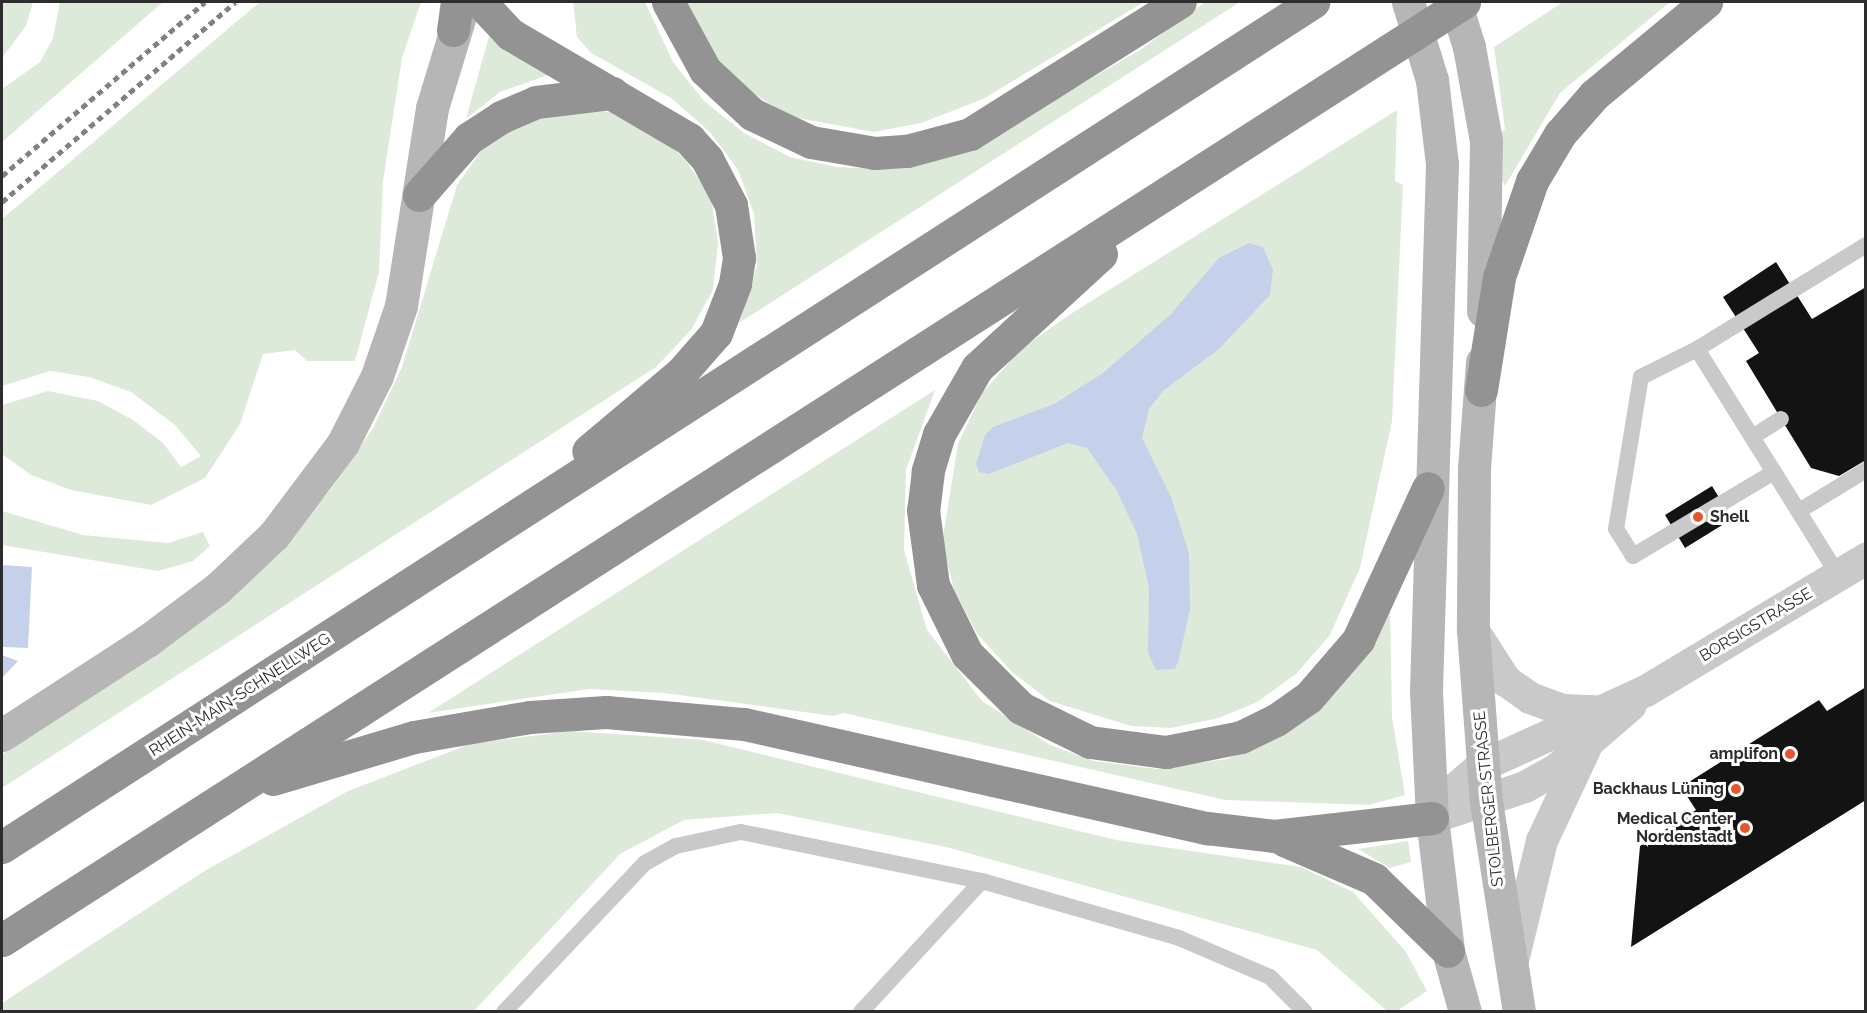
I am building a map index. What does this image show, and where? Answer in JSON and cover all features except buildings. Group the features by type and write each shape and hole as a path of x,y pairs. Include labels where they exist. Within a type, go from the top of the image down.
{"highway":[{"path":"478,543 700,354 720,325 735,284 737,231 724,189 707,159 668,123 510,34 480,2"},
{"path":"669,2 705,70 752,114 810,142 875,153 907,152 970,134 1180,2"},
{"path":"478,543 1313,2"},
{"path":"2,940 1464,2"},
{"path":"1481,390 1499,277 1532,181 1560,134 1594,95 1706,2"},
{"path":"419,195 469,138 501,117 536,102 612,93"},
{"path":"1164,196 977,368 939,434 923,510 933,585 947,621 992,684 1037,718 1090,742 1166,752 1241,737 1308,698 1335,671 1367,623 1428,488"},
{"name":"RHEIN-MAIN-SCHNELLWEG","path":"2,847 478,543"},
{"path":"229,794 414,737 530,717 606,712 744,724 1120,810 1274,836 1374,879 1448,951"},
{"path":"1274,836 1432,818"}],"main road":[{"path":"1408,2 1432,80 1442,164 1428,488 1426,692 1432,818 1448,951 1465,1011"},
{"name":"STOLBERGER STRASSE","path":"1455,2 1486,141 1481,390 1474,469 1473,630 1486,801 1519,1011"},
{"path":"2,735 184,615 247,563 305,499 343,443 387,350 410,269 432,108 458,11"}],"street":[{"name":"BORSIGSTRASSE","path":"1473,630 1506,681 1530,698 1563,710 1598,711 1646,691 1866,559"},
{"name":"BORSIGSTRASSE","path":"1432,818 1486,801 1535,781 1586,748 1646,691"},
{"path":"1432,818 1446,797 1482,766 1598,711"},
{"name":"STOLBERGER STRASSE","path":"1512,966 1542,841 1586,748"}],"lane":[{"path":"1774,472 1633,556 1616,529 1641,377 1697,349 1866,245"},
{"path":"1697,349 1838,576"},
{"path":"1752,436 1781,419"},
{"path":"1798,511 1866,470"},
{"path":"504,1011 645,863 706,837 741,832 982,881 1231,956 1270,977 1305,1011"},
{"path":"861,1011 982,881"}],"green space":[{"path":"2,2 33,2 26,26 2,58"},
{"path":"60,2 163,2 2,142 2,89 40,62 53,38"},
{"path":"260,2 421,2 402,58 383,181 379,272 355,361 307,361 295,350 263,354 240,424 205,478 151,505 71,490 31,475 2,454 2,405 48,391 98,401 133,420 163,443 181,467 201,456 175,425 131,392 89,377 50,371 2,386 2,219"},
{"path":"573,2 645,2 673,62 704,101 744,133 790,157 837,167 884,169 932,160 990,138 1140,50 1205,2 1240,2 739,323 757,266 754,214 738,170 710,132 671,98 591,53 577,37"},
{"path":"684,2 1144,2 983,99 921,123 874,132 787,116 743,86 708,48"},
{"path":"1563,2 1670,2 1560,93 1505,186 1499,173 1500,133 1505,129 1494,47"},
{"path":"489,36 548,75 500,92 466,119"},
{"path":"560,109 612,112 649,128 684,158 711,197 718,243 713,290 691,330 656,367 2,788 2,754 96,693 276,554 331,489 373,428 402,367 457,185 485,145 518,121"},
{"path":"1397,110 1395,181 1403,185 1392,421 1360,568 1330,635 1296,674 1257,702 1219,718 1171,728 1131,726 1050,701 1013,673 977,634 954,589 942,543 958,444 982,393 1021,349 1069,315"},
{"path":"935,390 906,470 904,550 927,630 982,701 1050,745 1094,761 1157,769 1227,759 1265,744 1390,603 1392,717 1405,795 1369,805 1225,800 844,713 833,716 664,693 589,689 428,713"},
{"path":"2,511 83,535 168,543 203,532 210,546 193,561 158,571 2,545"},
{"path":"571,731 703,740 1116,840 1301,867 1353,892 1406,952 1427,991 1397,1011 1387,1011 1317,950 946,847 777,813 684,820 620,854 474,1011 2,1012 2,1003 206,870 348,791 470,744"},
{"path":"1408,841 1411,862 1390,868 1358,849"}],"water":[{"path":"1249,243 1263,247 1273,270 1270,295 1219,349 1164,390 1149,409 1142,438 1171,497 1189,553 1190,609 1179,659 1175,669 1156,670 1148,653 1149,588 1137,534 1117,491 1087,448 1068,443 989,474 979,472 976,464 985,435 993,427 1054,404 1103,373 1170,315 1219,258"},
{"path":"2,565 32,567 28,648 2,647"},
{"path":"2,655 18,661 2,678"}],"railway":[{"path":"2,176 205,2"},
{"path":"2,202 235,2"}],"place":[{"name":"Shell","path":"1698,517"},
{"name":"amplifon","path":"1790,754"},
{"name":"Backhaus Lüning","path":"1736,789"},
{"name":"Medical Center Nordenstadt","path":"1745,828"}]}
